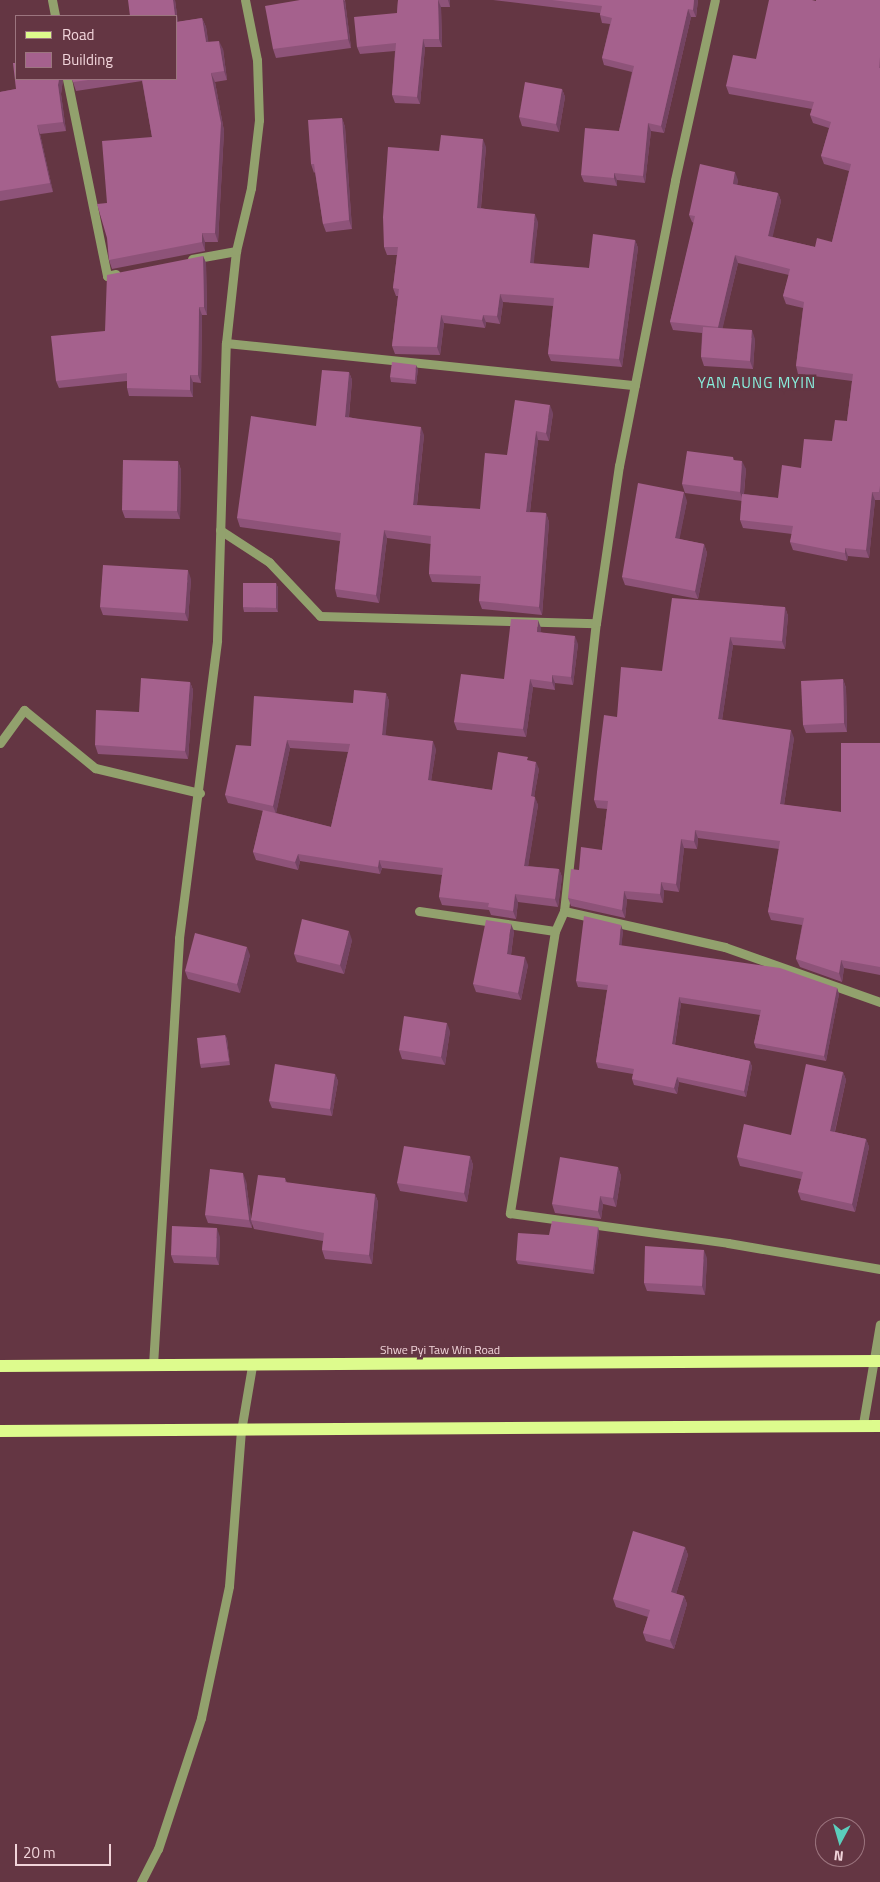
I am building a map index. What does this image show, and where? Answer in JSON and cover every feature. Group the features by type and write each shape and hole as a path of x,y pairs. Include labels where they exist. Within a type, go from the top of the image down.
{"main road":[{"name":"Shwe Pyi Taw Win Road","path":"0,1366 876,1361"},
{"path":"0,1431 241,1431 863,1424 880,1426"}],"street":[{"path":"52,0 55,15"},
{"path":"153,1365 179,938 200,793 217,640 226,343 236,251 251,188 259,120 257,60 245,0"},
{"path":"715,0 675,180 635,385 596,623 564,911 555,931 510,1213 728,1243 880,1268"},
{"path":"67,80 107,276 125,272"},
{"path":"181,262 236,251"},
{"path":"226,343 635,385"},
{"path":"220,530 269,562 320,616 596,623"},
{"path":"0,743 24,710 95,768 200,793"},
{"path":"419,911 555,931"},
{"path":"564,911 725,947 880,1002"},
{"path":"863,1424 876,1361 880,1324"},
{"path":"141,1882 158,1849 201,1718 229,1586 241,1431 252,1366"}],"building":[{"path":"128,0 173,0 175,15 130,15"},
{"path":"300,0 343,0 348,39 273,49 265,6"},
{"path":"398,0 438,0 439,39 423,39 417,97 392,95 396,43 357,47 354,17 397,13"},
{"path":"552,0 694,0 693,10 688,9 661,126 648,123 643,176 614,173 614,178 581,175 585,128 619,131 634,66 602,58 612,18 600,15 602,6"},
{"path":"769,0 880,0 880,486 879,492 872,492 866,550 845,548 845,553 790,542 793,526 740,520 742,494 778,498 782,465 801,468 804,439 832,441 835,420 847,421 853,374 796,366 804,302 783,296 790,269 735,255 718,327 670,322 695,216 689,215 700,164 735,172 733,184 778,193 768,236 815,247 817,238 832,242 851,164 821,156 831,122 810,115 814,102 726,86 733,55 756,59"},
{"path":"202,18 206,42 219,41 224,71 211,73 221,123 215,233 202,233 202,242 109,260 107,238 97,204 107,203 102,141 152,137 142,80 178,80 178,22"},
{"path":"13,63 15,63 15,80 59,80 63,122 37,125 50,183 0,191 0,92 16,89"},
{"path":"72,80 88,80 73,82"},
{"path":"525,82 562,89 556,124 519,117"},
{"path":"342,118 349,220 323,224 314,164 311,164 308,120"},
{"path":"441,135 483,139 477,208 535,214 530,263 589,268 593,234 635,240 619,359 548,354 554,298 500,294 497,316 483,315 482,320 441,315 437,347 392,346 399,289 393,288 398,247 384,247 383,217 388,147 439,151"},
{"path":"203,256 204,307 199,307 198,375 190,375 190,390 127,388 127,373 56,381 51,336 105,331 107,275"},
{"path":"703,327 752,330 750,361 701,357"},
{"path":"392,362 416,365 415,380 390,377"},
{"path":"322,370 349,372 345,417 421,427 413,505 480,509 485,453 507,455 515,400 550,405 546,433 536,431 526,512 546,513 539,607 479,601 481,576 429,574 431,536 384,530 376,595 335,589 341,533 237,518 251,416 316,426"},
{"path":"687,451 733,457 733,460 742,461 740,492 682,484"},
{"path":"123,460 178,461 177,511 122,510"},
{"path":"638,483 684,492 675,538 704,544 695,591 622,577"},
{"path":"103,565 188,570 185,613 100,607"},
{"path":"243,583 276,583 276,608 243,607"},
{"path":"672,598 785,607 782,641 730,637 718,719 791,730 780,804 841,812 841,743 880,743 880,967 841,960 839,973 796,959 804,918 768,912 780,841 695,830 694,841 681,839 676,884 661,882 660,894 624,891 622,910 568,898 571,869 579,870 581,847 602,850 608,801 594,800 604,715 617,717 621,667 662,671"},
{"path":"511,619 538,620 537,632 575,636 571,677 552,675 552,682 530,679 523,729 454,722 461,674 504,679"},
{"path":"141,678 190,682 185,751 95,745 96,710 139,712"},
{"path":"843,679 844,723 803,725 801,681"},
{"path":"354,690 386,693 382,735 433,741 428,780 492,790 498,752 528,757 527,760 536,762 531,796 535,797 524,866 559,869 555,899 515,894 513,911 488,907 489,903 439,897 443,868 379,860 378,867 298,854 295,862 253,852 263,810 331,827 350,744 287,740 273,806 225,795 236,745 251,746 254,696 353,703"},
{"path":"584,916 621,925 619,945 780,968 837,988 824,1056 754,1043 761,1010 679,997 672,1044 750,1061 744,1091 677,1077 674,1088 632,1079 634,1069 596,1062 608,985 576,981"},
{"path":"302,919 349,931 340,965 294,954"},
{"path":"486,920 511,924 507,954 525,957 518,993 473,984"},
{"path":"195,933 247,947 237,984 185,971"},
{"path":"404,1016 447,1023 441,1057 399,1050"},
{"path":"225,1035 229,1061 200,1064 197,1038"},
{"path":"275,1064 335,1074 330,1109 269,1101"},
{"path":"806,1064 843,1072 830,1131 866,1139 852,1204 798,1192 803,1172 737,1157 744,1124 791,1135"},
{"path":"404,1146 470,1156 464,1193 397,1183"},
{"path":"560,1157 618,1167 613,1198 600,1196 598,1211 552,1204"},
{"path":"210,1169 243,1173 249,1220 205,1215"},
{"path":"258,1175 285,1178 285,1182 375,1194 369,1255 322,1250 324,1233 251,1220"},
{"path":"552,1221 598,1227 593,1270 516,1260 518,1233 549,1235"},
{"path":"172,1226 217,1228 216,1257 171,1255"},
{"path":"645,1246 704,1250 702,1286 644,1283"},
{"path":"633,1531 685,1547 671,1592 684,1596 670,1640 643,1633 650,1610 613,1599"}],"district":[{"name":"YAN AUNG MYIN","path":"757,383"}]}
